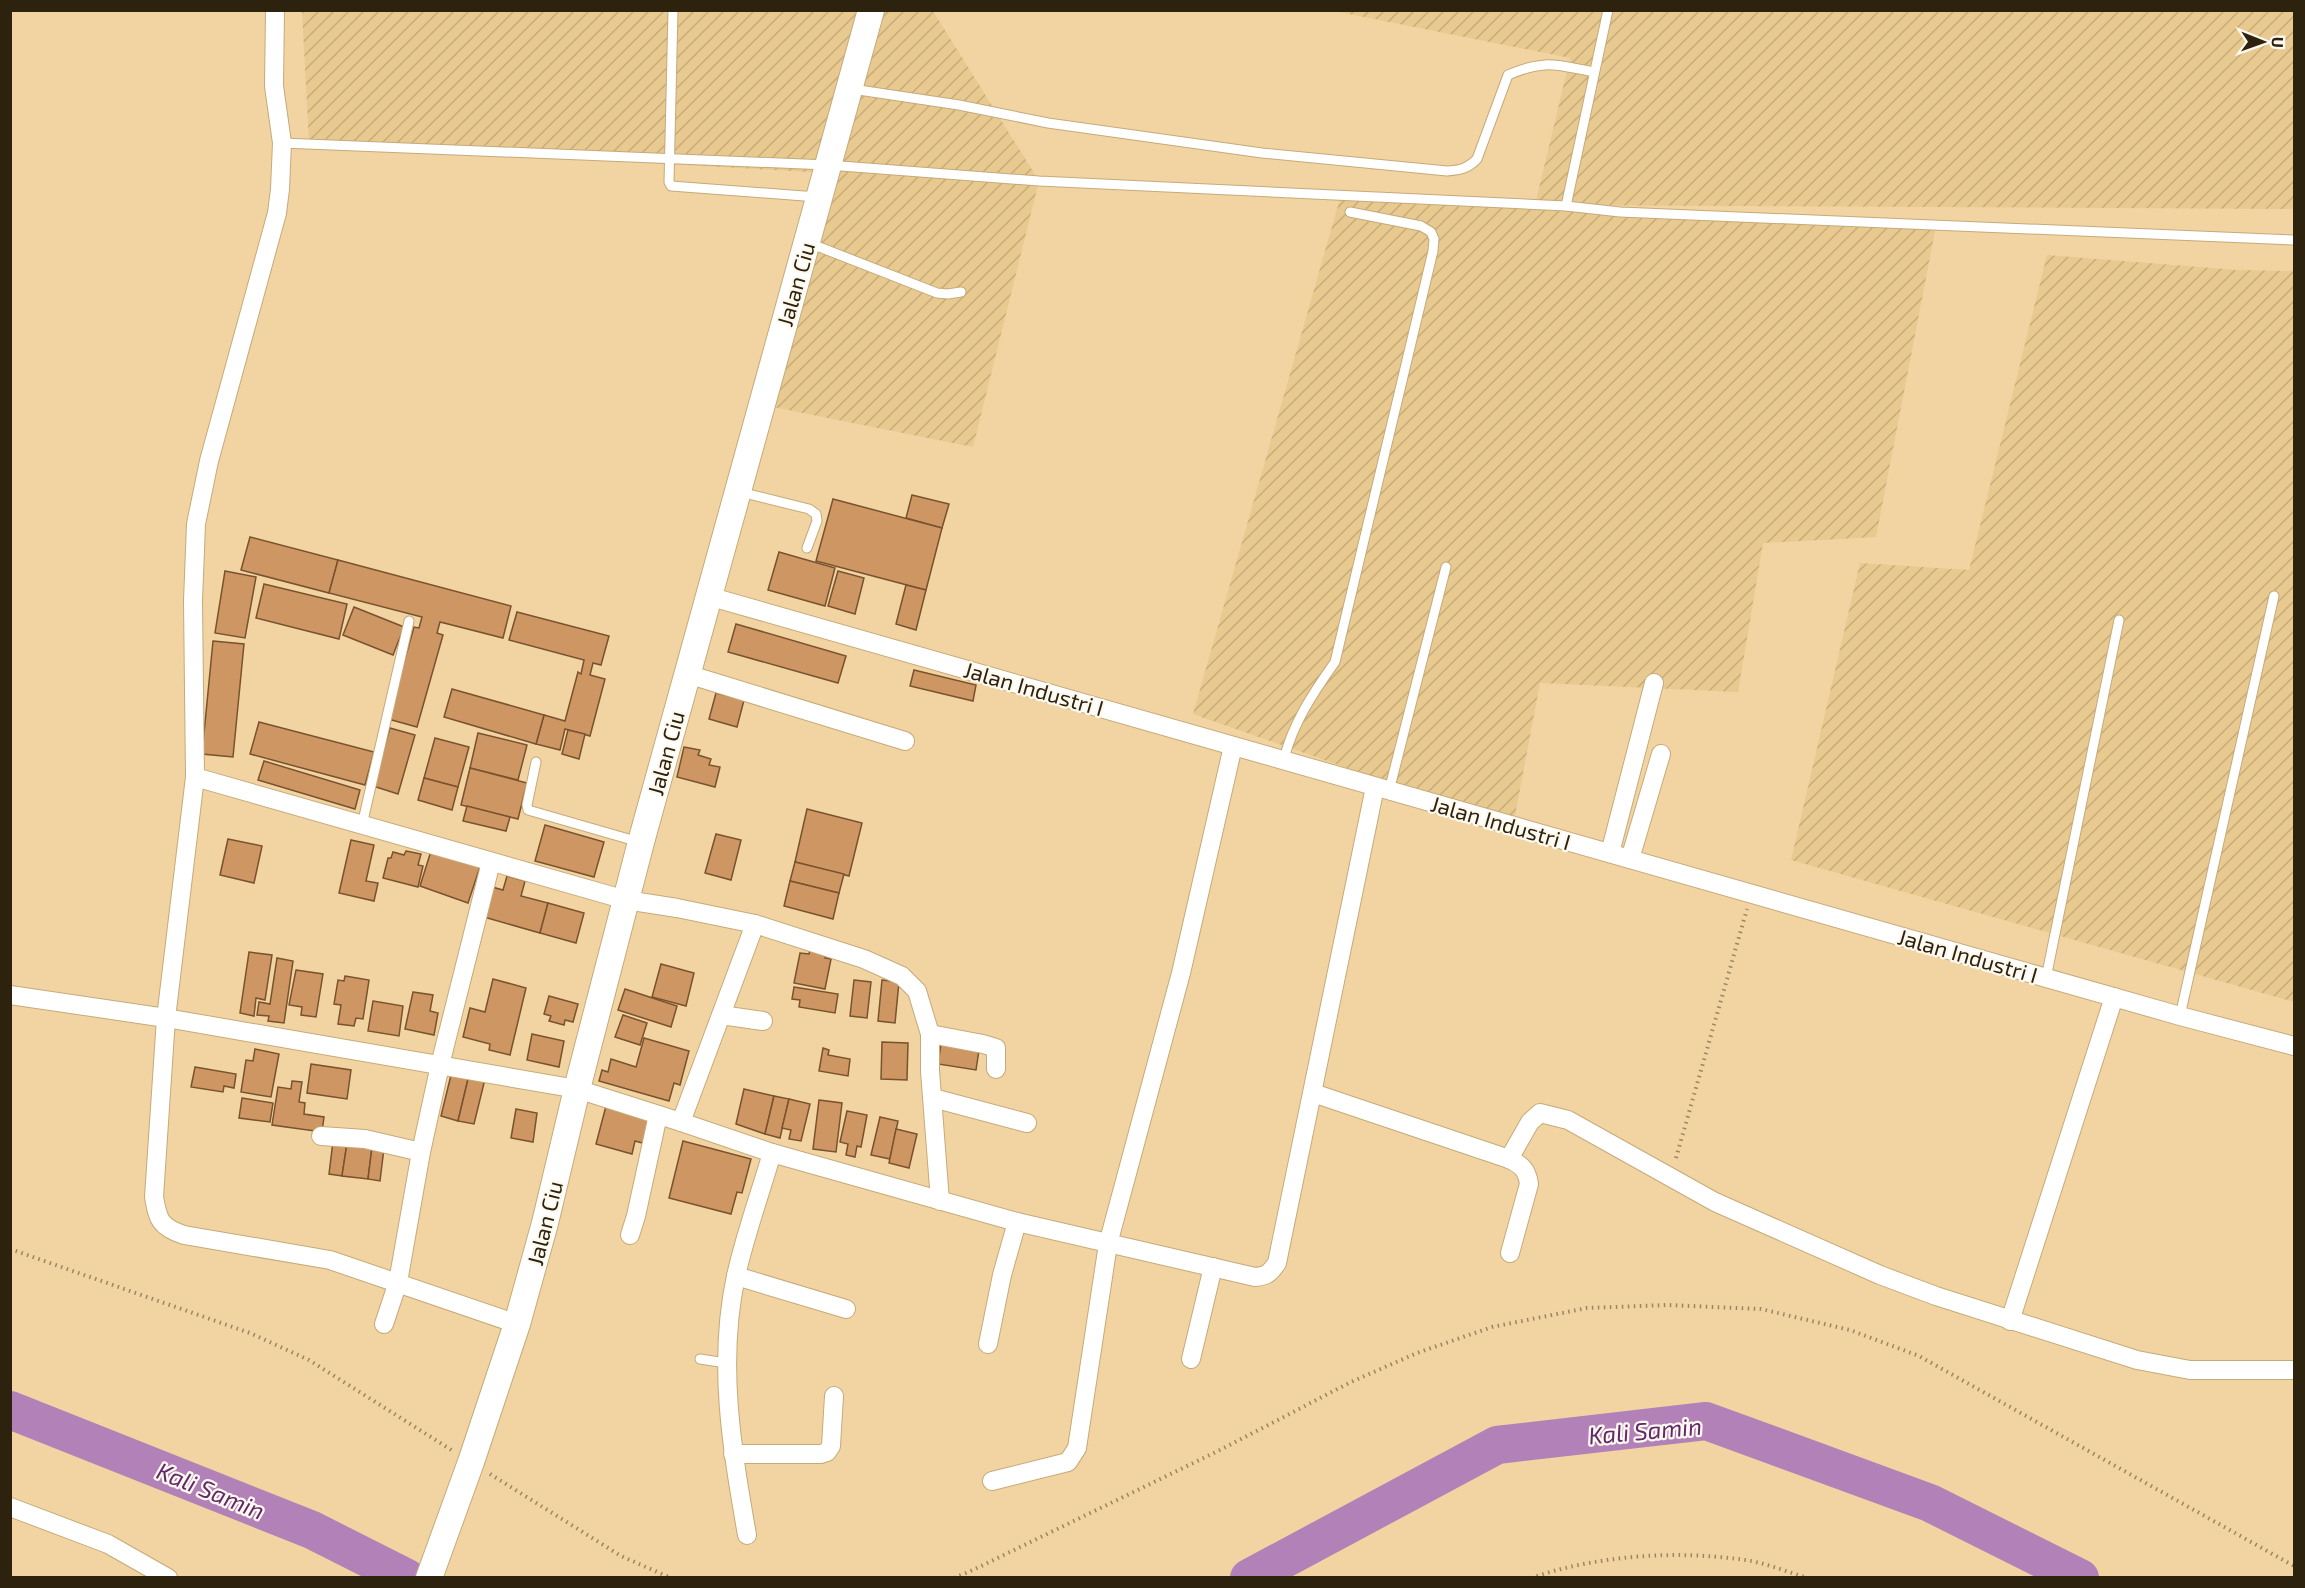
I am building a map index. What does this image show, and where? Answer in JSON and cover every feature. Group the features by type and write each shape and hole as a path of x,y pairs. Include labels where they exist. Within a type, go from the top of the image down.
{"street":[{"path":"275,10 274,86 282,143 277,213 210,461 196,524 193,601 195,777 166,1018 154,1197 158,1218 169,1230 184,1235 313,1256 398,1282 518,1324"},
{"name":"Jalan Ciu","path":"429,1578 518,1324 641,842 871,10"},
{"name":"Jalan Industri I","path":"708,596 1067,696 1233,746 2180,1016 2295,1046"},
{"path":"687,674 905,741"},
{"path":"1610,853 1654,683"},
{"path":"992,1481 1068,1461 1077,1448 1108,1244 1179,982 1233,746"},
{"path":"1630,859 1661,754"},
{"path":"195,777 626,900 755,924 864,959 902,976 917,991 930,1034 940,1201"},
{"path":"10,995 166,1018 577,1089 772,1153 940,1201 1017,1222 1254,1277 1270,1274 1277,1263 1382,788"},
{"path":"384,1324 398,1282 421,1152 440,1065 491,862"},
{"path":"681,1122 755,924"},
{"path":"2010,1321 2114,997"},
{"path":"721,1015 763,1021"},
{"path":"930,1034 996,1048 996,1070"},
{"path":"1313,1093 1521,1165 1527,1174 1529,1184 1510,1253"},
{"path":"933,1098 1027,1123"},
{"path":"1509,1159 1530,1122 1540,1113 1568,1120 1670,1179 1715,1202 1880,1275 2010,1321 2137,1360 2190,1370 2295,1370"},
{"path":"630,1236 658,1115"},
{"path":"321,1136 365,1139 421,1152"},
{"path":"747,1535 733,1454 726,1363 736,1275 772,1153"},
{"path":"988,1344 1002,1275 1017,1222"},
{"path":"1191,1359 1213,1267"},
{"path":"736,1275 846,1309"},
{"path":"733,1454 821,1454 827,1452 831,1446 834,1396"},
{"path":"10,1507 108,1544 168,1578"}],"lane":[{"path":"673,10 669,182 674,188 820,197"},
{"path":"1566,206 1608,10"},
{"path":"849,89 959,105 1048,123 1262,153 1436,170 1461,170 1470,166 1477,159 1508,75 1530,66 1551,64 1594,72"},
{"path":"282,143 828,165 1039,181 1566,206 1620,212 2295,240"},
{"path":"1284,759 1290,738 1313,692 1335,663 1433,251 1434,239 1431,232 1421,226 1350,212"},
{"path":"807,242 937,293 961,292"},
{"path":"738,491 809,509 816,514 817,521 807,548"},
{"path":"1382,788 1446,567"},
{"path":"2180,1016 2274,596"},
{"path":"2046,978 2119,620"},
{"path":"362,825 409,621"},
{"path":"536,762 526,805 528,810 641,842"},
{"path":"700,1359 726,1363"}],"path":[{"path":"1670,1179 1751,894"},
{"path":"10,1249 250,1334 309,1360 621,1556 671,1578"},
{"path":"954,1578 1212,1454 1351,1382 1417,1353 1492,1327 1587,1308 1668,1305 1761,1309 1850,1330 1919,1356 2295,1566"},
{"path":"1531,1578 1548,1571 1610,1560 1682,1554 1747,1560 1808,1578"}],"shaded area":[{"path":"302,11 933,11 1039,181 973,447 763,405 828,173 309,144"},
{"path":"1334,11 2294,11 2294,209 1538,205 1936,226 1876,537 1763,543 1738,692 1540,683 1513,826 1193,714 1341,195 1535,205 1570,58"},
{"path":"2047,255 2237,270 2294,271 2294,1002 1791,860 1860,563 1969,570"}],"building":[{"path":"912,495 949,504 942,528 906,518"},
{"path":"833,499 942,528 926,590 816,561"},
{"path":"250,537 338,560 329,593 241,570"},
{"path":"779,552 835,568 825,606 768,590"},
{"path":"338,560 511,606 503,638 440,622 437,633 443,635 417,727 388,719 414,627 419,628 422,617 329,593"},
{"path":"225,571 256,577 245,638 215,633"},
{"path":"838,571 864,578 855,614 828,606"},
{"path":"264,584 347,604 339,639 256,618"},
{"path":"906,585 926,590 916,630 896,624"},
{"path":"354,607 404,627 393,655 343,635"},
{"path":"517,612 609,636 601,665 593,663 590,675 605,679 590,736 565,729 560,750 536,744 544,715 565,721 578,672 581,674 584,660 509,640"},
{"path":"736,624 846,656 838,683 728,652"},
{"path":"213,641 244,644 233,757 202,754"},
{"path":"914,670 976,685 973,701 910,686"},
{"path":"452,689 544,715 536,744 444,717"},
{"path":"716,693 744,700 737,727 709,719"},
{"path":"259,722 374,752 365,785 250,754"},
{"path":"390,728 415,735 398,794 373,786"},
{"path":"568,730 585,734 579,759 562,754"},
{"path":"478,733 527,745 518,780 470,768"},
{"path":"435,738 469,747 458,787 424,778"},
{"path":"684,747 700,750 698,755 711,759 709,765 720,767 715,787 677,777"},
{"path":"264,761 360,790 355,809 258,780"},
{"path":"470,768 527,783 518,819 461,805"},
{"path":"424,778 458,787 452,810 418,800"},
{"path":"467,806 510,817 506,831 463,821"},
{"path":"807,809 862,823 849,876 795,862"},
{"path":"545,825 604,842 594,877 535,861"},
{"path":"716,834 741,840 731,880 705,873"},
{"path":"228,839 262,846 254,883 220,875"},
{"path":"351,840 374,845 366,881 378,883 374,901 339,893"},
{"path":"406,851 421,854 418,865 423,866 418,887 383,878 388,858 391,858 393,852 404,855"},
{"path":"431,851 480,867 468,903 420,886"},
{"path":"795,862 844,874 839,893 790,881"},
{"path":"507,876 525,881 521,896 548,903 540,933 484,917 492,887 503,890"},
{"path":"790,881 839,893 833,919 784,906"},
{"path":"548,903 584,913 576,943 540,933"},
{"path":"811,946 827,949 825,958 831,959 825,989 794,983 800,953 809,954"},
{"path":"249,952 272,955 265,1000 256,998 254,1016 240,1013"},
{"path":"277,958 293,961 284,1023 268,1021 269,1016 257,1015 259,1002 270,1004"},
{"path":"661,964 694,973 686,1006 652,997"},
{"path":"296,970 323,974 316,1017 301,1015 302,1007 289,1005"},
{"path":"345,976 369,980 363,1019 356,1018 354,1026 338,1024 341,1005 334,1004 338,980 344,981"},
{"path":"493,979 526,988 510,1055 489,1050 490,1044 463,1037 470,1008 485,1012"},
{"path":"854,980 871,982 867,1018 850,1016"},
{"path":"882,980 899,982 895,1023 878,1021"},
{"path":"794,987 838,994 835,1013 799,1007 800,1000 792,999"},
{"path":"625,989 677,1006 671,1027 618,1010"},
{"path":"413,992 433,995 430,1011 438,1013 434,1035 405,1029"},
{"path":"549,996 578,1004 573,1022 565,1020 564,1025 549,1021 551,1016 544,1014"},
{"path":"373,1001 403,1006 399,1036 368,1031"},
{"path":"623,1015 647,1023 640,1045 615,1037"},
{"path":"532,1034 564,1041 559,1067 527,1060"},
{"path":"644,1038 689,1051 680,1085 674,1083 669,1101 599,1081 602,1070 608,1072 611,1059 636,1067"},
{"path":"882,1042 908,1043 907,1080 881,1079"},
{"path":"941,1044 979,1050 976,1070 938,1064"},
{"path":"823,1048 829,1050 828,1055 850,1059 848,1076 819,1071"},
{"path":"255,1049 279,1054 271,1097 241,1092 246,1060 253,1061"},
{"path":"311,1064 351,1070 347,1099 307,1093"},
{"path":"195,1067 236,1074 234,1088 224,1086 223,1092 191,1087"},
{"path":"452,1071 469,1075 458,1121 441,1116"},
{"path":"469,1075 485,1079 474,1124 458,1121"},
{"path":"292,1081 302,1082 299,1102 305,1103 304,1114 324,1117 322,1132 272,1125 278,1087 291,1089"},
{"path":"744,1089 774,1096 765,1134 736,1124"},
{"path":"774,1096 789,1099 780,1138 765,1134"},
{"path":"242,1098 273,1103 270,1122 239,1118"},
{"path":"789,1099 810,1104 801,1141 789,1139 791,1130 782,1128"},
{"path":"819,1100 842,1103 836,1152 813,1149"},
{"path":"606,1106 653,1119 646,1144 635,1141 632,1154 596,1144"},
{"path":"516,1109 537,1113 533,1142 511,1138"},
{"path":"847,1111 867,1115 861,1147 857,1146 855,1157 846,1155 848,1144 840,1142"},
{"path":"880,1117 898,1121 890,1159 871,1155"},
{"path":"896,1129 917,1134 909,1168 889,1163"},
{"path":"333,1141 347,1143 342,1176 329,1174"},
{"path":"683,1141 751,1159 742,1193 737,1192 731,1214 669,1198"},
{"path":"347,1143 372,1147 368,1179 342,1176"},
{"path":"372,1147 384,1148 380,1181 368,1179"}],"waterway":[{"name":"Kali Samin","path":"10,1410 312,1530 407,1578"},
{"name":"Kali Samin","path":"1249,1578 1497,1445 1706,1421 1930,1503 2080,1578"}]}
